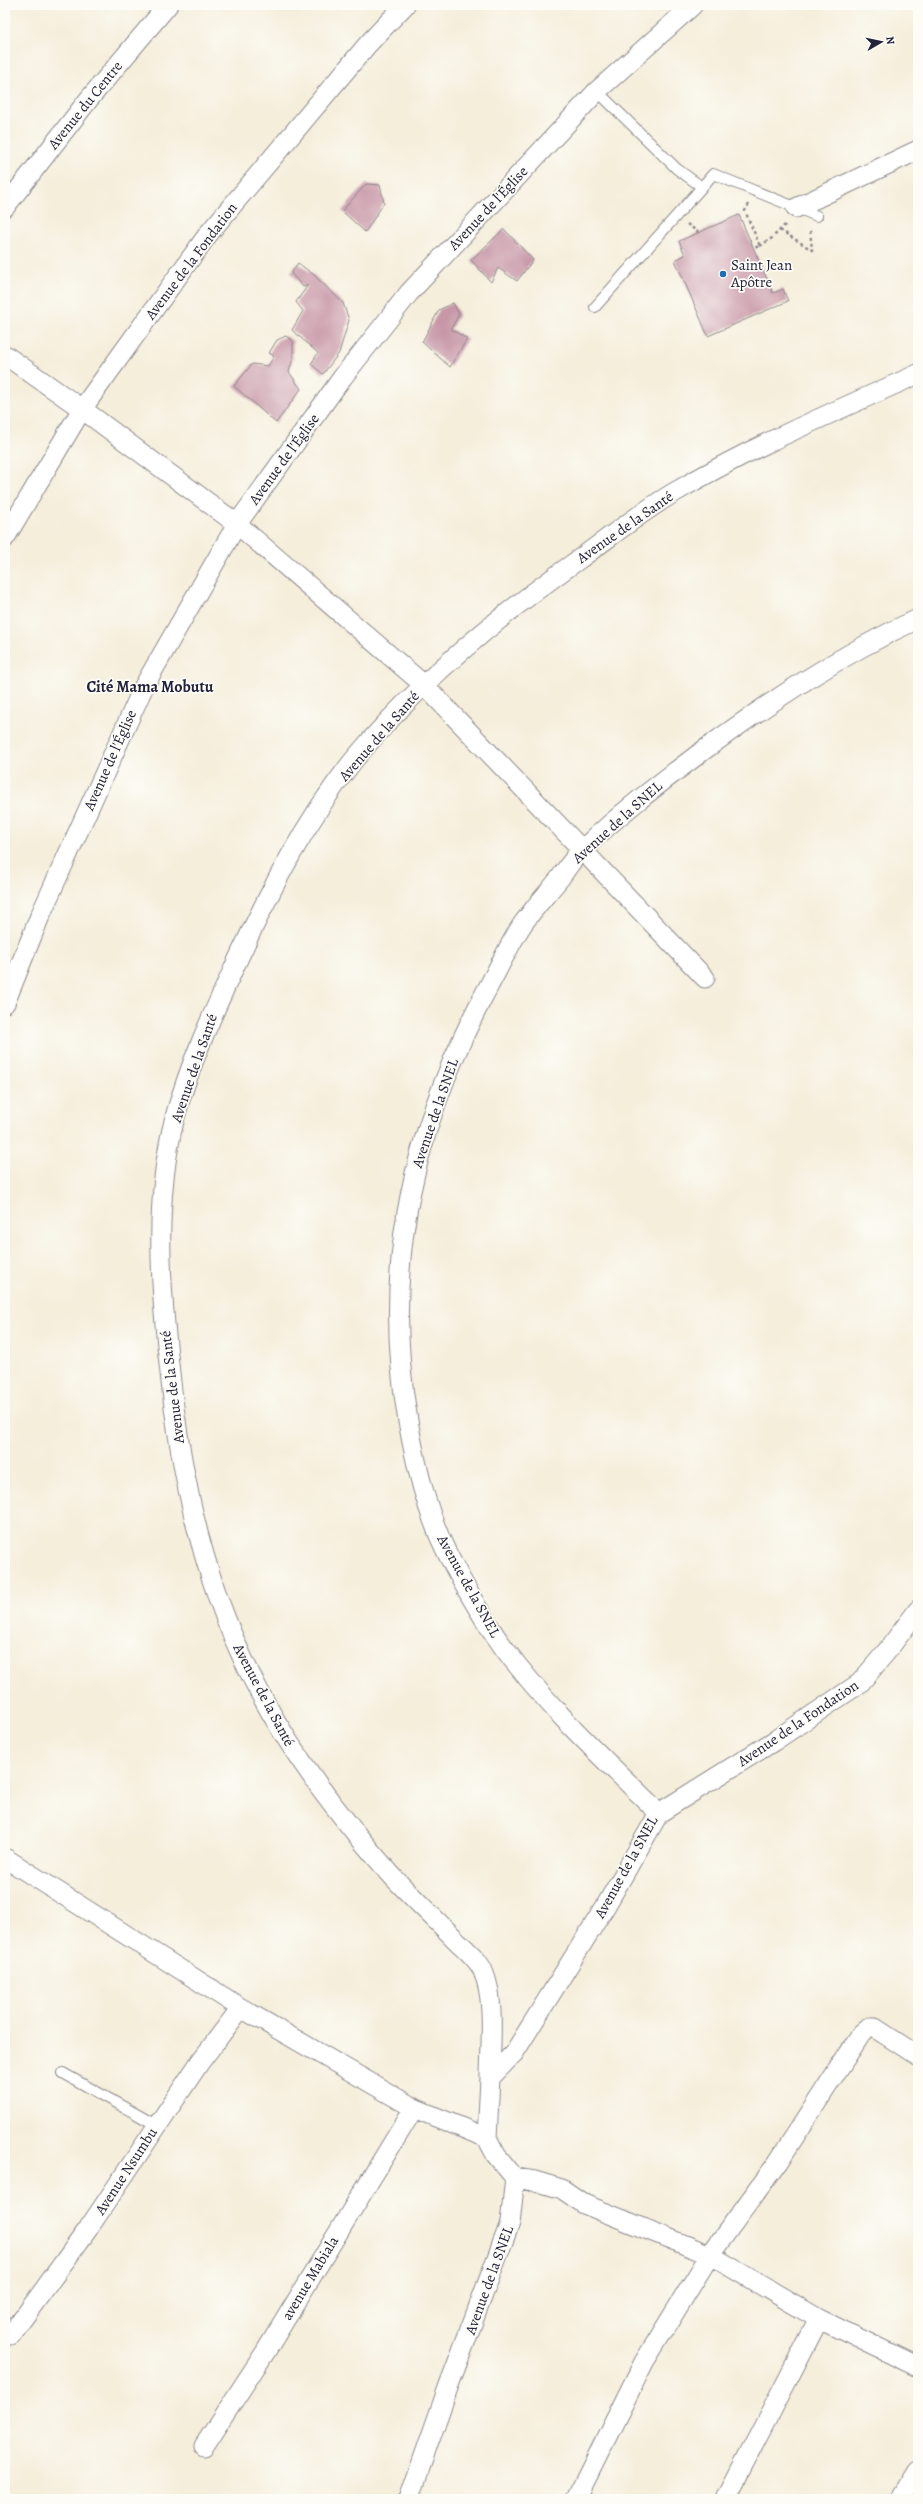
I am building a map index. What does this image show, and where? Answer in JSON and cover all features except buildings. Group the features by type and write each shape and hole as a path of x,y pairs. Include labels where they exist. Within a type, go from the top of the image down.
{"street":[{"name":"Avenue du Centre","path":"5,207 89,99 168,5"},
{"name":"Avenue de la Fondation","path":"5,538 82,409 208,233 368,44 405,5"},
{"name":"Avenue de l'Église","path":"5,1003 43,909 144,686 237,524 342,378 409,293 597,91 693,5"},
{"path":"796,208 918,150"},
{"path":"5,355 82,409 237,524 424,684 705,978"},
{"name":"Avenue de la Santé","path":"490,2078 490,2020 487,1986 482,1966 397,1881 337,1812 302,1763 261,1695 220,1607 190,1509 174,1410 163,1304 161,1221 167,1167 175,1118 207,1026 264,905 308,825 354,761 424,684 512,607 671,494 726,464 918,374"},
{"name":"Avenue de la SNEL","path":"490,2078 518,2046 605,1907 659,1813 584,1740 528,1679 482,1615 445,1548 423,1490 414,1458 401,1382 397,1310 401,1242 412,1181 426,1131 464,1031 521,926 582,850 660,782 737,726 881,635 918,618"},
{"name":"Avenue de la Fondation","path":"659,1813 774,1741 860,1683 888,1651 918,1610"},
{"path":"5,1858 241,2008 414,2108 487,2138"},
{"name":"Avenue Nsumbu","path":"11,2335 88,2229 156,2125 200,2062 241,2008"},
{"path":"576,2499 644,2362 710,2256 778,2162 862,2034 868,2028 875,2028 918,2056"},
{"path":"490,2078 487,2138 496,2155 515,2178 535,2181 562,2189 584,2204 710,2256 819,2319 918,2367"},
{"name":"avenue Mabiala","path":"204,2446 266,2351 414,2108"},
{"name":"Avenue de la SNEL","path":"409,2499 449,2385 510,2224 515,2178"},
{"path":"726,2499 819,2319"},
{"path":"900,2499 918,2470"}],"lane":[{"path":"597,91 677,169 702,187"},
{"path":"595,307 713,174 816,216"},
{"path":"63,2073 156,2125"}],"path":[{"path":"743,200 750,203 745,211 760,246"},
{"path":"753,248 760,246 780,230 791,219 796,208"},
{"path":"780,230 812,250 809,232 816,216"}],"place":[{"name":"Saint Jean Apôtre","path":"723,274"}],"district":[{"name":"Cité Mama Mobutu","path":"150,686"}]}
